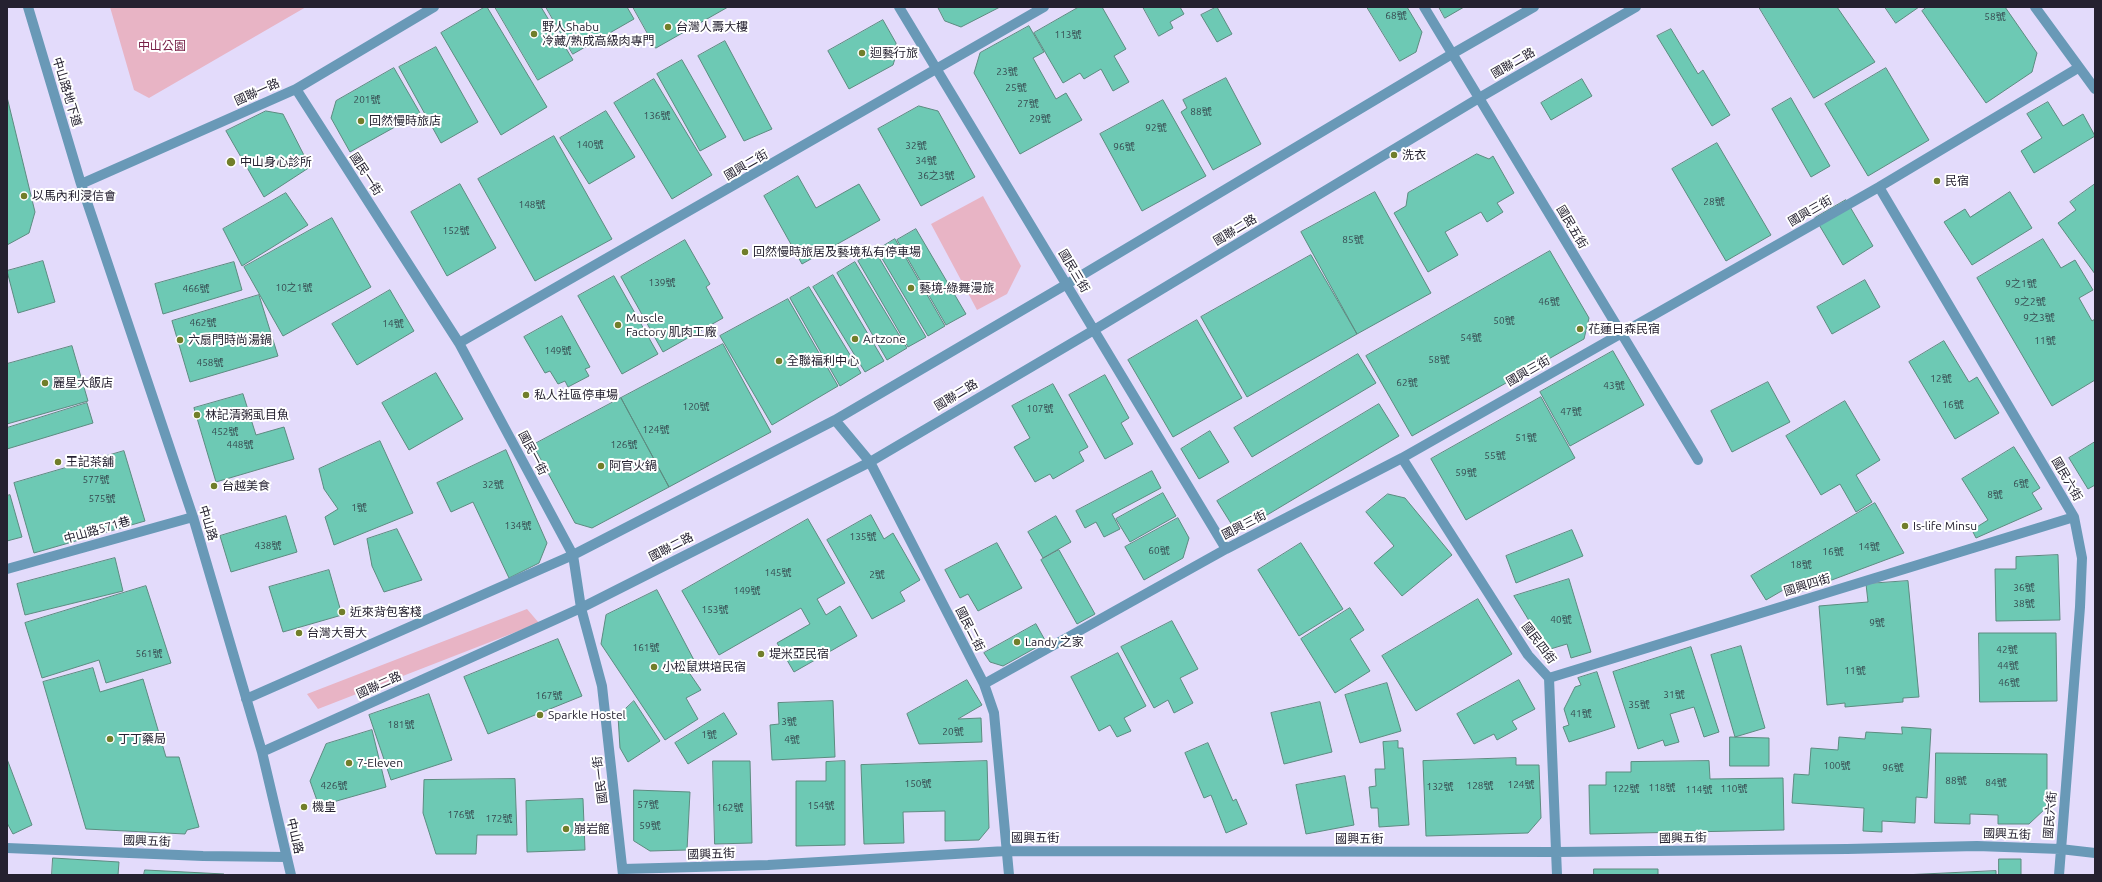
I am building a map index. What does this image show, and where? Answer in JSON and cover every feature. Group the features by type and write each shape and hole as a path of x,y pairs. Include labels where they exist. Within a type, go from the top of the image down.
{"street":[{"name":"中山路地下道","path":"28,7 81,184"},
{"name":"國聯一路","path":"81,184 296,89 434,7"},
{"name":"國民三街","path":"899,7 1068,284 1094,330 1226,549"},
{"name":"國興二街","path":"459,344 1044,7"},
{"name":"國民五街","path":"1424,7 1620,334 1698,460"},
{"path":"246,699 574,555 835,420 1068,284 1452,54 1534,7"},
{"name":"國聯二路","path":"262,752 581,608 870,462 1094,330 1479,98 1636,7"},
{"path":"2035,7 2078,68 2095,89"},
{"name":"國興三街","path":"984,684 1226,549 1402,458 1879,187 2078,68"},
{"name":"國民一街","path":"296,89 459,344 574,555 581,608 602,686 623,872"},
{"name":"中山路","path":"81,184 193,516 262,752 291,875"},
{"name":"國民六街","path":"1879,187 2074,517 2082,558 2080,606 2059,875"},
{"name":"國民二街","path":"835,420 870,462 984,684 994,713 1009,875"},
{"name":"國民四街","path":"1402,458 1528,655 1549,678 1556,875"},
{"name":"中山路571巷","path":"7,569 193,516"},
{"name":"國興四街","path":"1549,678 2074,517"},
{"name":"國興五街","path":"623,872 1006,851 1556,852 1977,846 2060,849 2095,853"},
{"name":"國興五街","path":"7,848 203,856 286,857"}],"green space":[{"name":"中山公園","path":"110,7 306,7 149,98 134,90"},
{"path":"983,196 1021,266 1007,294 977,310 931,224"},
{"path":"527,609 539,623 318,709 307,694"}],"building":[{"path":"487,7 547,107 501,135 441,33"},
{"name":"野人Shabu 冷藏/熟成高級肉專門","path":"495,7 541,7 573,60 538,80"},
{"path":"546,7 627,7 634,19 573,54"},
{"name":"台灣人壽大樓","path":"633,7 728,7 656,48"},
{"path":"938,7 1000,7 961,27 945,21"},
{"path":"1079,7 1102,7 1126,49 1114,56 1129,82 1113,91 1101,69 1084,79 1080,73 1063,83 1034,33"},
{"path":"1143,7 1180,7 1184,14 1170,22 1173,28 1159,36"},
{"path":"1217,7 1232,34 1217,42 1201,15"},
{"path":"1367,7 1407,7 1422,32 1416,52 1400,61"},
{"path":"1439,7 1464,7 1445,18"},
{"path":"1759,7 1837,7 1875,62 1814,98"},
{"path":"1885,7 1919,7 1896,23"},
{"path":"1927,7 2005,7 2037,53 2032,72 1986,103 1922,11"},
{"name":"迴藝行旅","path":"883,20 896,43 896,55 893,65 849,89 828,51"},
{"path":"1029,26 1044,52 1033,58 1056,99 1066,93 1082,120 1020,154 974,73 980,53"},
{"path":"1671,29 1698,74 1703,70 1730,115 1712,126 1657,36"},
{"path":"725,41 772,129 744,141 698,56"},
{"path":"436,47 478,122 441,143 399,67"},
{"path":"682,60 726,137 700,151 657,74"},
{"path":"394,68 420,113 350,152 331,118 336,101"},
{"path":"1886,68 1929,140 1868,176 1825,104"},
{"path":"1226,78 1261,144 1213,170 1181,112 1187,108 1183,100"},
{"path":"654,79 712,175 672,199 614,103"},
{"path":"1582,79 1592,96 1551,120 1541,103"},
{"path":"7,97 35,212 29,233 7,245"},
{"path":"1791,98 1830,166 1811,177 1772,109"},
{"path":"1163,100 1206,176 1142,211 1100,134"},
{"path":"2048,102 2063,126 2083,114 2095,136 2034,173 2021,151 2042,138 2027,114"},
{"path":"919,106 938,111 975,177 921,206 878,129"},
{"path":"266,111 283,114 310,167 264,197 226,131"},
{"path":"606,111 635,157 589,184 560,138"},
{"path":"554,136 612,239 535,281 478,179"},
{"path":"1717,143 1771,235 1726,261 1672,169"},
{"path":"1477,154 1489,159 1493,156 1514,193 1497,203 1503,212 1487,222 1481,212 1445,232 1458,255 1428,272 1394,213 1406,206 1408,193"},
{"path":"798,176 816,208 859,184 880,220 802,264 764,196"},
{"path":"460,184 496,248 447,276 411,212"},
{"path":"2095,184 2095,274 2058,223 2076,210 2070,202"},
{"path":"1375,192 1431,293 1357,334 1301,232"},
{"path":"2010,192 2032,228 1972,265 1944,222 1965,209 1970,217"},
{"path":"286,193 308,225 242,266 223,229"},
{"path":"1846,200 1873,246 1843,265 1815,218"},
{"path":"332,218 371,287 283,336 244,267"},
{"path":"916,229 966,314 946,325 897,240"},
{"name":"藝境-綠舞漫旅","path":"895,239 945,326 928,336 877,250"},
{"path":"2043,239 2061,268 2075,260 2093,290 2079,298 2092,321 2095,319 2095,380 2052,406 1977,278"},
{"path":"685,240 710,284 706,287 723,318 663,352 621,277"},
{"path":"875,251 926,337 908,347 858,261"},
{"path":"1550,251 1589,318 1584,339 1412,436 1366,356"},
{"path":"1311,255 1357,334 1247,397 1201,317"},
{"path":"43,261 55,302 18,313 7,271"},
{"path":"234,262 242,290 163,314 155,284"},
{"path":"855,262 907,348 887,360 837,273"},
{"path":"833,275 884,361 865,372 813,287"},
{"name":"Muscle Factory 肌肉工廠","path":"614,276 658,354 622,374 578,296"},
{"path":"1865,280 1880,307 1832,334 1817,307"},
{"path":"809,287 861,373 840,386 790,298"},
{"path":"390,290 414,331 357,365 332,324"},
{"path":"259,295 278,356 190,382 172,321"},
{"name":"全聯福利中心","path":"788,299 838,386 772,425 720,336"},
{"path":"562,316 590,367 585,369 589,376 568,387 565,381 558,384 550,371 545,373 524,337"},
{"path":"1197,320 1242,398 1173,437 1128,360"},
{"path":"1944,341 1969,382 1977,377 1999,413 1955,439 1909,362"},
{"path":"723,344 771,432 669,487 621,398"},
{"name":"麗星大飯店","path":"72,346 88,401 7,424 7,364"},
{"path":"1613,351 1644,405 1570,446 1540,392"},
{"path":"1358,354 1376,383 1252,457 1234,428"},
{"path":"436,373 463,419 409,450 382,403"},
{"path":"1105,375 1129,418 1121,423 1133,444 1105,459 1069,395"},
{"path":"1768,382 1790,422 1732,452 1711,411"},
{"path":"1053,384 1088,447 1079,452 1084,461 1053,479 1050,474 1035,482 1014,447 1030,438 1012,406"},
{"path":"243,394 256,435 284,427 294,459 216,482 194,408"},
{"path":"1541,397 1575,458 1466,520 1431,459"},
{"name":"阿官火鍋","path":"621,398 669,487 592,528 575,523 533,445"},
{"path":"1845,401 1880,460 1856,475 1872,502 1856,512 1840,484 1821,495 1786,436"},
{"path":"87,403 93,423 7,449 7,428"},
{"path":"1379,404 1399,436 1237,533 1217,501"},
{"path":"1210,431 1229,462 1199,479 1181,449"},
{"path":"380,441 413,513 334,545 325,517 338,509 324,489 319,469"},
{"path":"2095,442 2095,485 2088,489 2069,458"},
{"path":"2014,447 2040,488 2032,493 2042,509 1976,538 1972,530 1988,520 1962,479"},
{"path":"506,450 547,543 539,563 509,578 473,502 451,512 437,483"},
{"path":"124,451 145,521 34,553 14,483"},
{"path":"1152,471 1161,488 1112,514 1120,529 1104,537 1096,522 1085,528 1076,511"},
{"path":"1163,493 1176,516 1130,542 1116,519"},
{"path":"1388,494 1405,498 1452,555 1402,596 1374,563 1394,546 1366,512"},
{"path":"10,495 22,537 7,541 7,496"},
{"path":"1875,503 1904,553 1789,596 1785,589 1766,600 1751,576"},
{"path":"871,515 884,539 893,533 920,580 900,592 905,601 872,619 827,540"},
{"path":"286,516 297,552 231,572 220,536"},
{"path":"1056,516 1071,542 1043,558 1028,532"},
{"path":"1178,518 1189,538 1183,558 1144,580 1125,547"},
{"path":"808,519 845,583 817,599 826,615 840,606 857,636 794,672 777,643 810,624 801,608 719,655 682,591"},
{"path":"397,529 422,580 384,592 372,566 367,539"},
{"path":"1572,530 1583,556 1516,583 1506,556"},
{"path":"997,543 1022,588 978,611 968,594 960,598 945,570"},
{"path":"1301,543 1343,609 1299,636 1258,570"},
{"path":"1059,550 1095,614 1077,624 1041,560"},
{"path":"2058,555 2060,620 1996,621 1995,569 2016,569 2016,557"},
{"path":"115,558 123,591 25,615 17,584"},
{"path":"329,570 342,615 283,632 269,587"},
{"path":"1569,579 1591,652 1571,658 1567,644 1547,650 1514,596"},
{"path":"1908,581 1919,697 1903,698 1903,702 1845,707 1845,703 1827,705 1819,606 1868,602 1866,584"},
{"path":"146,586 171,663 106,683 99,660 42,678 25,623"},
{"name":"小松鼠烘培民宿","path":"657,590 695,662 688,671 701,690 686,698 698,719 665,740 601,644 606,615"},
{"path":"1478,599 1512,654 1416,711 1382,656"},
{"path":"1350,608 1364,630 1350,639 1370,671 1335,693 1301,639"},
{"path":"1172,621 1198,669 1180,678 1193,703 1174,713 1168,700 1154,708 1121,647"},
{"path":"1036,624 1046,642 1003,666 990,662 984,653"},
{"path":"1979,633 2056,633 2057,701 1980,702"},
{"path":"558,639 582,696 488,734 464,677"},
{"path":"1741,646 1765,728 1735,737 1711,655"},
{"path":"1691,647 1719,732 1704,737 1694,707 1670,714 1679,742 1665,746 1663,740 1638,749 1613,672"},
{"path":"1118,653 1146,706 1124,718 1131,731 1117,737 1110,725 1099,731 1071,677"},
{"name":"丁丁藥局","path":"93,668 100,692 143,679 166,757 179,757 199,827 187,830 185,834 86,829 43,682"},
{"path":"1597,672 1615,727 1569,742 1563,727 1569,725 1564,709 1575,687 1581,685 1578,678"},
{"path":"967,680 982,705 958,719 981,718 982,742 919,744 907,714"},
{"path":"1519,680 1535,709 1512,721 1517,729 1497,740 1494,734 1474,744 1457,714"},
{"path":"1387,683 1401,731 1360,743 1345,695"},
{"path":"429,694 452,760 391,780 369,715"},
{"path":"634,701 660,741 628,762 620,748 618,716"},
{"path":"833,701 835,757 772,760 770,725 779,724 778,703"},
{"path":"1320,702 1332,752 1284,764 1271,713"},
{"path":"724,713 737,734 688,764 675,743"},
{"path":"1902,727 1931,729 1927,798 1916,797 1915,823 1882,821 1882,832 1863,831 1864,808 1792,803 1794,774 1809,775 1811,748 1838,750 1839,737 1865,739 1866,732 1902,734"},
{"name":"7-Eleven","path":"372,730 386,787 319,806 310,781 326,744"},
{"path":"1730,737 1769,738 1769,766 1730,766"},
{"path":"1398,741 1398,748 1403,748 1409,825 1379,827 1378,808 1371,808 1369,787 1376,786 1375,769 1385,769 1383,742"},
{"path":"1208,743 1233,801 1236,799 1247,824 1226,833 1211,795 1204,798 1185,753"},
{"path":"1936,753 2047,754 2047,807 2029,824 1998,824 1998,815 1970,814 1970,824 1935,823"},
{"path":"1516,758 1516,765 1539,765 1541,818 1528,833 1426,836 1423,761"},
{"path":"7,759 32,825 13,834 7,823"},
{"path":"713,761 750,761 752,843 715,844"},
{"path":"845,761 845,845 796,846 796,781 826,781 826,762"},
{"path":"987,761 989,828 979,840 945,841 945,811 903,812 904,843 864,844 861,765"},
{"path":"1709,761 1710,779 1783,778 1784,830 1590,834 1589,785 1606,785 1606,772 1631,772 1631,762"},
{"path":"1345,776 1354,825 1306,834 1296,785"},
{"path":"515,779 517,835 477,835 476,854 436,854 423,813 424,780"},
{"path":"634,790 690,792 687,850 650,851 634,841"},
{"path":"583,799 585,850 527,852 526,801"},
{"path":"53,858 119,862 118,875 52,875"},
{"path":"1999,859 2021,859 2021,875 1999,875"},
{"path":"1594,869 1658,869 1658,875 1594,875"},
{"path":"145,870 224,874 224,875 144,875"},
{"path":"1996,871 1996,875 1903,875"}],"place":[{"name":"台灣人壽大樓","path":"668,27"},
{"name":"野人Shabu 冷藏/熟成高級肉專門","path":"534,34"},
{"name":"迴藝行旅","path":"862,53"},
{"name":"回然慢時旅店","path":"361,121"},
{"name":"洗衣","path":"1394,155"},
{"name":"中山身心診所","path":"231,162"},
{"name":"民宿","path":"1937,181"},
{"name":"以馬內利浸信會","path":"24,196"},
{"name":"回然慢時旅居及藝境私有停車場","path":"745,252"},
{"name":"藝境-綠舞漫旅","path":"911,288"},
{"name":"Muscle Factory 肌肉工廠","path":"618,325"},
{"name":"花蓮日森民宿","path":"1580,329"},
{"name":"Artzone","path":"855,339"},
{"name":"六扇門時尚湯鍋","path":"180,340"},
{"name":"全聯福利中心","path":"779,361"},
{"name":"麗星大飯店","path":"45,383"},
{"name":"私人社區停車場","path":"526,395"},
{"name":"林記清粥虱目魚","path":"197,415"},
{"name":"王記茶舖","path":"58,462"},
{"name":"阿官火鍋","path":"601,466"},
{"name":"台越美食","path":"214,486"},
{"name":"Is-life Minsu","path":"1905,526"},
{"name":"近來背包客棧","path":"342,612"},
{"name":"台灣大哥大","path":"299,633"},
{"name":"Landy 之家","path":"1017,642"},
{"name":"堤米亞民宿","path":"761,654"},
{"name":"小松鼠烘培民宿","path":"654,667"},
{"name":"Sparkle Hostel","path":"540,715"},
{"name":"丁丁藥局","path":"110,739"},
{"name":"7-Eleven","path":"349,763"},
{"name":"機皇","path":"304,807"},
{"name":"崩岩館","path":"566,829"}]}
